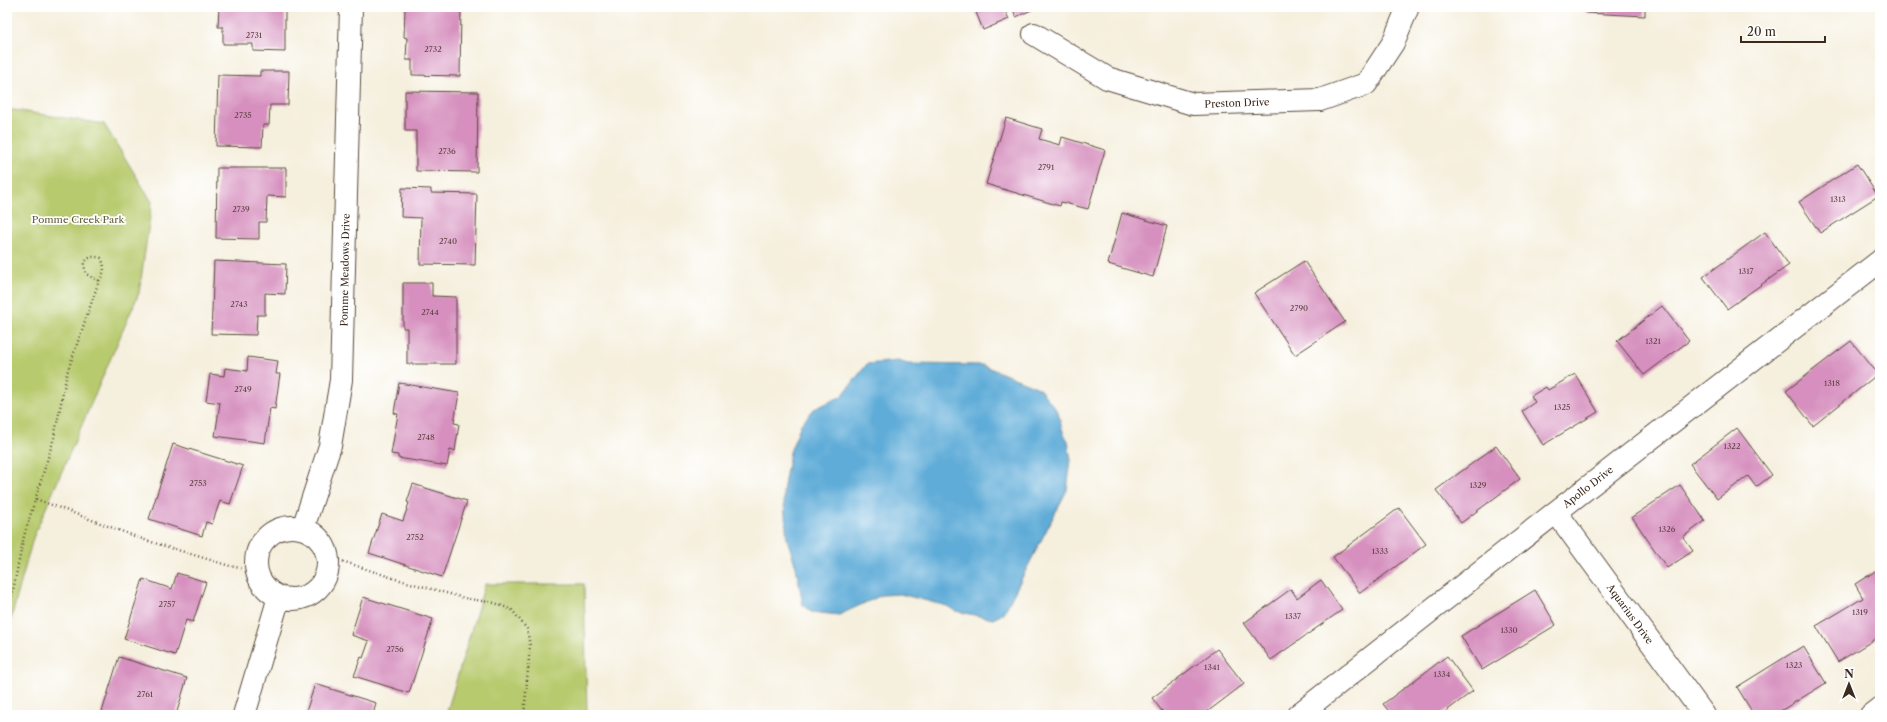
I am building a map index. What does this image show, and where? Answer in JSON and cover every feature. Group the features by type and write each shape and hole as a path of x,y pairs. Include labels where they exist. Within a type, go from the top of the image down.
{"street":[{"name":"Pomme Meadows Drive","path":"303,528 330,446 341,380 351,7"},
{"name":"Preston Drive","path":"1034,34 1107,78 1193,104 1320,100 1366,84 1393,43 1408,7"},
{"name":"Apollo Drive","path":"1298,715 1556,512 1880,261"},
{"name":"Aquarius Drive","path":"1556,512 1704,715"},
{"path":"289,527 303,528 315,535 324,547 328,560 326,575 319,587 307,596 293,599 279,597 267,590 259,578 255,565 257,551 264,539 276,531 289,527"},
{"path":"244,715 279,597"},
{"path":"1871,715 1880,708"}],"path":[{"path":"7,620 24,536 54,438 68,373 99,282 104,273 105,265 102,258 94,256 87,259 84,264 86,274 99,282"},
{"path":"36,499 145,540 242,568"},
{"path":"339,560 396,579 464,598 495,603 512,610 527,629 530,646 524,715"}],"green space":[{"name":"Pomme Creek Park","path":"7,109 104,124 152,202 139,293 33,538 7,634"},
{"path":"485,584 584,584 587,715 446,715"}],"water":[{"path":"898,361 908,364 982,365 1039,388 1058,412 1063,432 1068,441 1071,460 1067,490 1007,607 1001,615 993,619 955,611 947,606 900,594 882,595 839,615 811,612 803,605 796,567 787,539 783,491 790,452 801,424 814,409 842,396 867,364"}],"building":[{"path":"219,7 285,7 285,52 253,51 253,44 223,44 223,27 218,27"},
{"path":"974,7 1003,7 1009,19 983,30"},
{"path":"1012,7 1038,7 1016,17"},
{"path":"1586,7 1645,7 1645,16 1586,13"},
{"path":"405,8 461,8 460,76 412,75 412,60 406,60 407,38 404,37"},
{"path":"260,71 289,71 288,105 270,105 269,125 263,125 262,147 216,146 218,75 260,76"},
{"path":"405,91 478,92 477,172 416,171 416,131 405,131"},
{"path":"1006,118 1042,129 1039,139 1060,145 1062,137 1105,150 1088,209 1061,202 1060,206 986,184"},
{"path":"1857,164 1878,196 1820,233 1799,202"},
{"path":"217,168 286,168 286,197 267,196 266,222 259,222 259,239 216,238"},
{"path":"402,188 431,189 431,193 477,194 475,265 420,264 421,218 401,217"},
{"path":"1122,213 1167,226 1153,277 1108,264"},
{"path":"1765,232 1789,265 1727,309 1703,277"},
{"path":"214,261 286,264 285,294 265,293 265,315 257,315 256,335 211,334"},
{"path":"1304,261 1345,322 1295,355 1254,293"},
{"path":"403,283 432,283 432,296 456,297 456,364 407,364 407,328 403,328"},
{"path":"1662,306 1689,341 1644,375 1617,341"},
{"path":"1851,341 1878,374 1813,426 1786,391"},
{"path":"248,357 278,361 276,374 280,374 275,409 270,408 265,443 215,436 220,403 206,401 210,374 224,376 225,368 247,371"},
{"path":"1575,374 1598,412 1543,445 1522,411 1535,402 1531,396 1546,387 1548,390"},
{"path":"399,383 459,393 454,423 459,424 455,451 450,450 447,466 398,458 398,455 391,454 398,414 394,413"},
{"path":"1737,428 1772,475 1756,487 1748,476 1717,499 1690,464"},
{"path":"173,444 243,466 230,504 220,501 212,524 206,522 202,536 149,519"},
{"path":"1496,446 1520,479 1461,523 1436,490"},
{"path":"413,484 467,501 442,577 369,553 382,514 403,521"},
{"path":"1680,485 1705,521 1683,537 1693,551 1667,568 1632,517"},
{"path":"1399,508 1426,544 1360,593 1333,557"},
{"path":"1877,570 1880,574 1880,636 1838,662 1816,626 1863,598 1855,584"},
{"path":"177,573 206,582 193,622 186,620 175,655 124,639 143,579 172,589"},
{"path":"1321,580 1342,610 1271,660 1244,623 1291,589 1297,598"},
{"path":"1535,590 1556,625 1482,670 1461,636"},
{"path":"363,597 433,619 409,693 354,676 369,641 351,635"},
{"path":"1803,646 1826,683 1774,715 1754,715 1737,687"},
{"path":"1217,649 1244,684 1203,715 1165,715 1152,698"},
{"path":"1447,656 1473,691 1441,715 1392,715 1383,704"},
{"path":"119,657 187,678 176,715 161,711 160,715 101,715"},
{"path":"315,684 376,703 373,715 305,715"}]}
